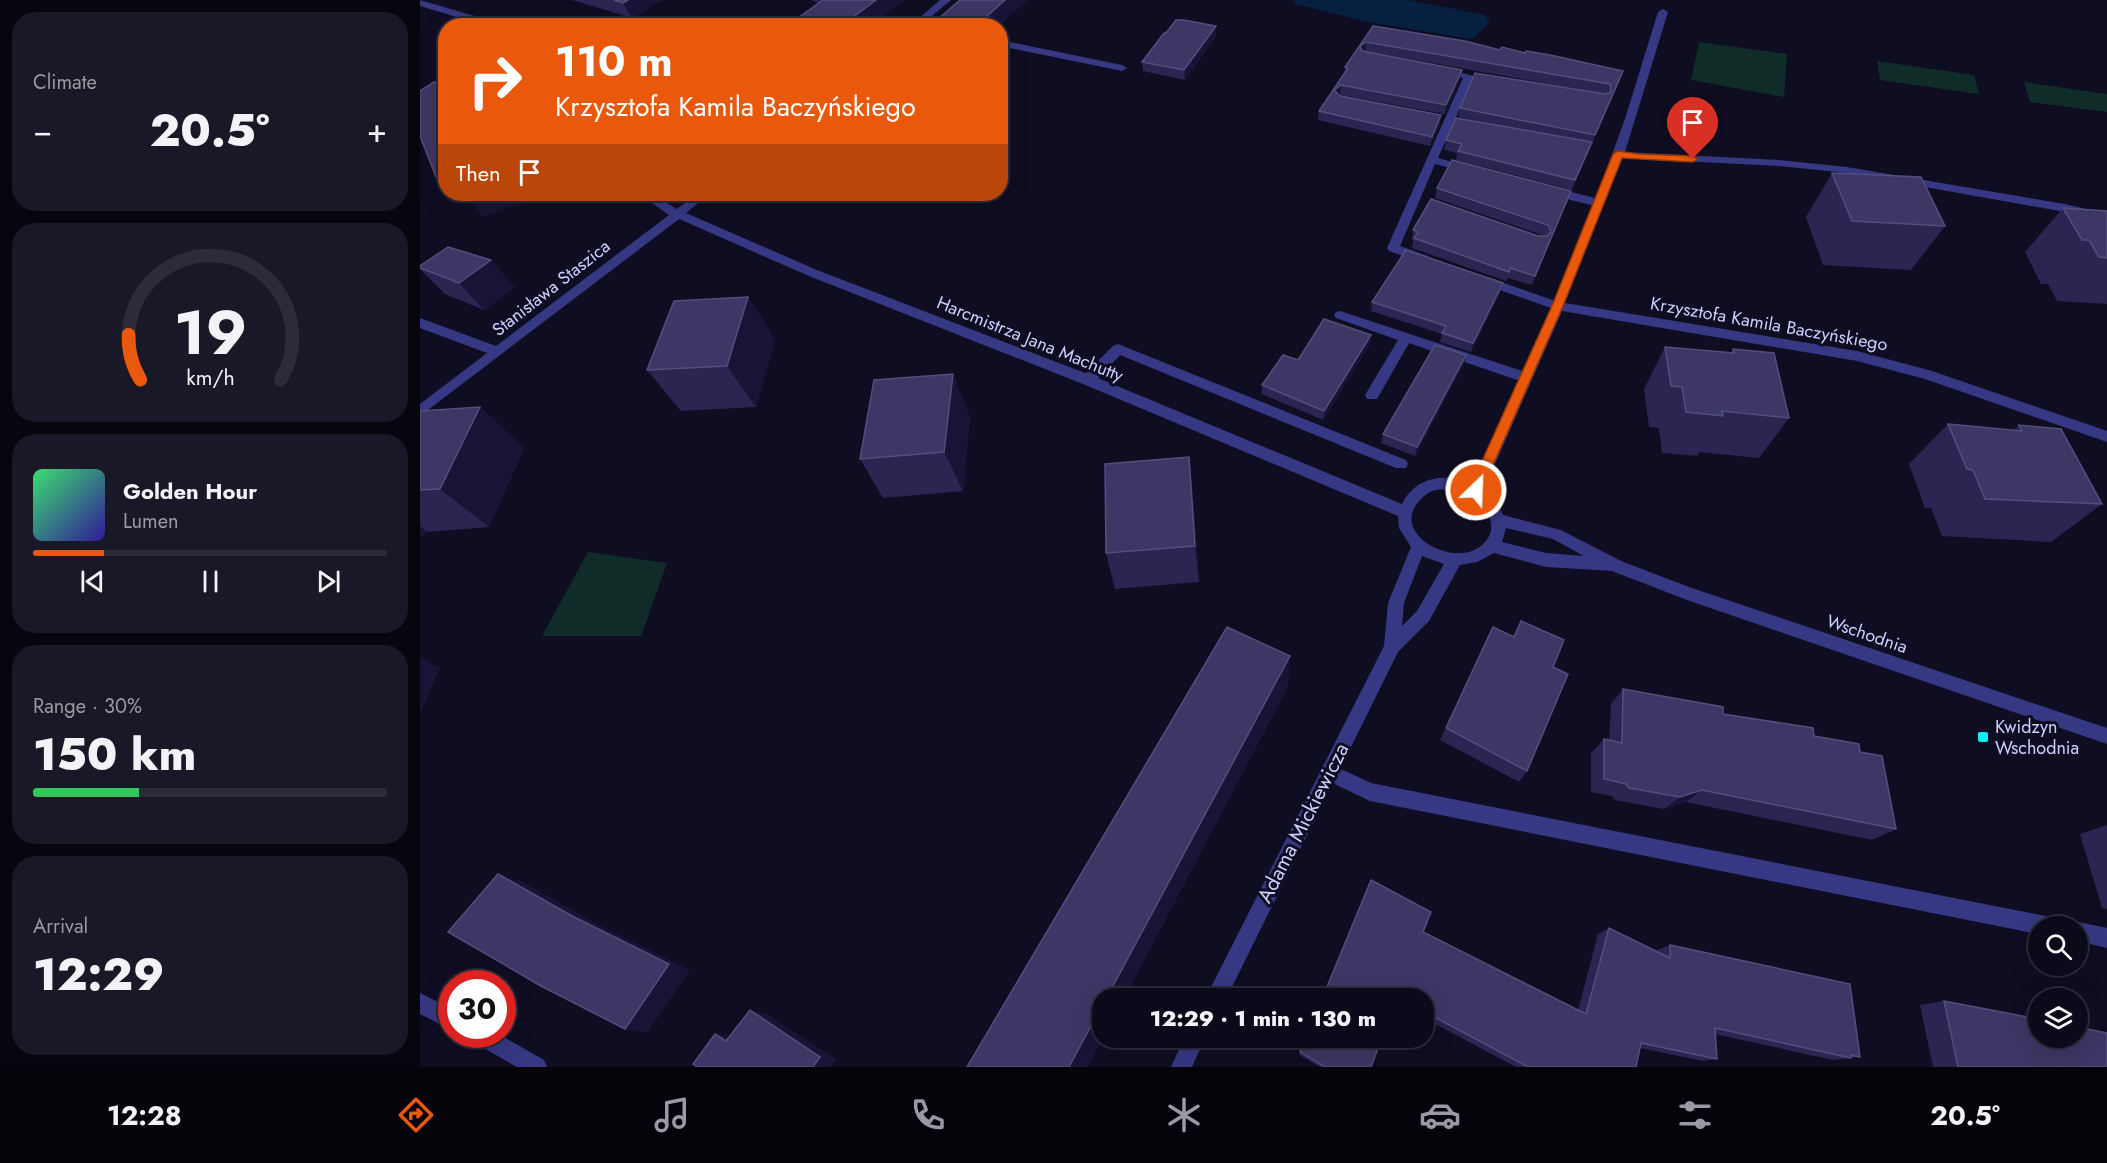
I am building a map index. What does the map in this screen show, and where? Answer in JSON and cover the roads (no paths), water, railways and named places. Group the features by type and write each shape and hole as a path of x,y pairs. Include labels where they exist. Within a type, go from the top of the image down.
{"street":[{"path":"923,18 946,0"},
{"path":"420,3 472,18"},
{"path":"1476,490 1557,306 1599,203 1618,154 1663,12"},
{"path":"1008,45 1122,68"},
{"path":"1435,69 1475,77 1450,121 1432,160 1421,200 1393,248 1437,264"},
{"path":"1618,154 1638,157 1779,163 1847,170 2065,208 2107,218"},
{"path":"1432,160 1488,174"},
{"path":"1543,189 1599,203"},
{"name":"Harcmistrza Jana Machutty","path":"656,201 677,214 813,273 1088,380 1405,512"},
{"name":"Stanisława Staszica","path":"420,411 695,201"},
{"name":"Krzysztofa Kamila Baczyńskiego","path":"1470,275 1557,306 1857,356 1927,375 2107,437"},
{"path":"1340,315 1526,378"},
{"path":"420,323 497,352"},
{"path":"1372,395 1406,338"},
{"path":"1088,380 1118,349 1401,464"},
{"path":"1454,483 1476,490 1491,503 1499,520 1498,534 1492,546 1476,558 1454,561 1435,557 1419,546 1410,536 1405,524 1405,512 1414,495 1432,485 1454,483"},
{"name":"Wschodnia","path":"1499,520 1556,534 1616,566 1687,593 2107,736"},
{"name":"Adama Mickiewicza","path":"1392,647 1396,603 1419,546"},
{"name":"Wschodnia","path":"1492,546 1546,560 1616,566"},
{"name":"Adama Mickiewicza","path":"1220,988 1392,647 1423,616 1454,561"},
{"path":"1328,772 1370,792 2028,922"},
{"path":"2088,934 2107,938"},
{"path":"420,1003 438,1013"},
{"path":"503,1048 537,1067"},
{"path":"1181,1067 1190,1048"}],"water":[{"path":"1293,0 1409,0 1485,15 1490,22 1472,39 1368,22 1296,4"}],"place":[{"name":"Kwidzyn Wschodnia","path":"1983,737"}]}
